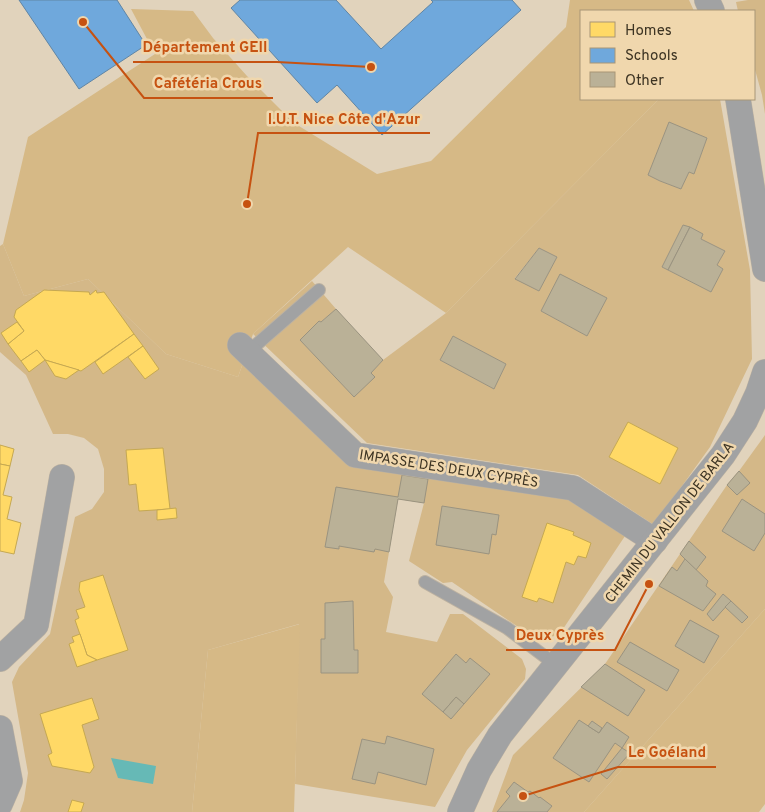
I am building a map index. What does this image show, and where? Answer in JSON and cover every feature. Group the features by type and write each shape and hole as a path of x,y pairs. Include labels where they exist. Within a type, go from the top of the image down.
{"street":[{"path":"738,100 765,269"},
{"name":"IMPASSE DES DEUX CYPRÈS","path":"244,348 355,455 573,488 655,541"},
{"name":"CHEMIN DU VALLON DE BARLA","path":"460,812 479,770 500,735 723,455 745,421 765,372"},
{"path":"0,659 36,625 62,477"},
{"path":"0,728 10,781 0,804"}],"lane":[{"path":"244,348 319,290"},
{"path":"425,582 507,628 556,665"}],"shaded area":[{"path":"570,0 689,0 694,10 580,10 580,100 658,100 446,313 348,247 253,334 238,377 166,354 88,279 24,296 3,244 28,137 155,54 131,9 193,11 213,38 247,76 294,123 377,174 431,161 566,27"},
{"path":"765,0 765,114 755,70 755,10 738,10 736,2"},
{"path":"658,100 720,100 750,270 752,359 710,447 654,525 578,475 367,443 253,334 312,281 336,309 321,322 319,321 300,340 354,397 374,377 371,373 383,360 446,313","holes":["669,123 707,138 694,174 689,172 681,189 648,175","683,225 703,234 701,239 725,251 717,265 723,269 711,292 662,267","539,248 557,257 539,291 515,278","560,275 607,298 587,336 541,311","453,336 506,364 494,389 440,360","628,422 678,448 660,484 609,457"]},
{"path":"3,244 24,296 88,279 166,354 238,377 243,363 357,464 566,497 625,536 559,635 545,638 530,635 452,582 443,583 409,561 424,503 398,499 384,582 393,597 386,632 437,642 450,614 463,614 522,659 526,669 525,679 467,750 435,807 295,784 299,624 208,650 192,812 20,812 24,800 28,773 12,682 19,667 50,634 75,517 92,509 104,492 104,469 98,449 84,438 68,434 53,434 26,375 0,352 0,246"},
{"path":"765,435 765,609 584,812 492,812 513,755 605,664 727,485"},
{"path":"765,609 765,804 759,812 584,812"},
{"path":"300,624 294,812 192,812 208,650"}],"water":[{"path":"111,758 156,766 153,784 118,778"}],"building: Homes":[{"path":"44,290 89,292 90,295 96,290 97,293 104,292 134,334 81,371 45,360 37,350 21,361 8,344 24,331 14,317 16,310"},
{"path":"17,322 24,331 8,344 1,333"},
{"path":"134,334 143,346 103,374 95,362"},
{"path":"143,346 159,369 145,379 128,357"},
{"path":"37,350 45,360 29,372 21,361"},
{"path":"45,360 79,370 66,379 55,376"},
{"path":"628,422 678,448 660,484 609,457"},
{"path":"0,445 14,449 10,466 0,464"},
{"path":"163,448 170,509 139,511 136,484 129,485 126,450"},
{"path":"0,464 10,466 3,495 12,497 7,519 21,523 14,554 0,551"},
{"path":"176,508 177,518 157,520 157,510"},
{"path":"547,523 574,532 573,535 591,543 586,558 578,556 574,565 566,562 553,603 539,598 537,602 522,597"},
{"path":"103,575 128,650 97,660 87,655 75,620 79,618 76,610 85,607 79,590 80,582"},
{"path":"80,634 87,655 97,660 77,667 69,644 74,642 72,637"},
{"path":"92,698 99,719 82,725 94,767 90,773 52,766 48,755 52,753 40,714"},
{"path":"72,800 84,803 81,812 68,812"}],"building: Schools":[{"path":"19,0 117,0 146,45 79,89"},
{"path":"240,0 336,0 381,49 433,2 431,0 512,0 521,10 382,135 337,85 317,103 231,8"}],"building: Other":[{"path":"669,122 707,138 694,174 689,172 681,189 648,175"},
{"path":"683,225 690,227 668,270 662,267"},
{"path":"690,227 703,234 701,239 725,251 717,265 723,269 711,292 668,270"},
{"path":"539,248 557,257 539,291 515,279"},
{"path":"560,274 607,298 587,336 541,311"},
{"path":"336,309 383,360 371,373 375,377 354,397 300,340 319,321 321,322"},
{"path":"453,336 506,364 494,389 440,360"},
{"path":"739,471 750,483 737,495 727,485"},
{"path":"402,475 428,479 424,503 398,499 389,552 375,549 374,552 339,546 339,549 325,547 336,487 398,497"},
{"path":"742,499 765,514 765,533 754,551 722,531"},
{"path":"442,506 499,515 496,535 492,534 489,554 436,545"},
{"path":"689,541 706,557 696,570 680,554"},
{"path":"685,559 708,581 706,586 716,594 703,611 659,586 672,567 677,571"},
{"path":"723,594 731,601 713,621 707,614"},
{"path":"353,601 354,650 358,650 358,673 321,673 321,639 325,639 325,603"},
{"path":"731,601 748,617 742,623 725,607"},
{"path":"690,620 719,636 704,663 675,646"},
{"path":"630,642 679,670 667,691 617,662"},
{"path":"456,654 466,663 470,658 490,674 464,704 456,697 443,712 422,694"},
{"path":"605,664 645,690 628,716 581,687"},
{"path":"456,697 464,704 451,719 443,712"},
{"path":"579,720 599,733 607,722 629,737 622,748 615,743 589,782 553,758"},
{"path":"592,721 602,728 599,733 588,726"},
{"path":"387,736 434,749 426,785 378,772 375,784 352,779 362,739 385,744"},
{"path":"622,748 630,753 607,779 601,774"},
{"path":"514,782 552,806 547,812 497,812 510,796 506,792"}],"place":[{"name":"Cafétéria Crous","path":"83,22"},
{"name":"Département GEII","path":"371,67"},
{"name":"I.U.T. Nice Côte d'Azur","path":"247,204"},
{"name":"Deux Cyprès","path":"649,584"},
{"name":"Le Goéland","path":"523,796"}]}
